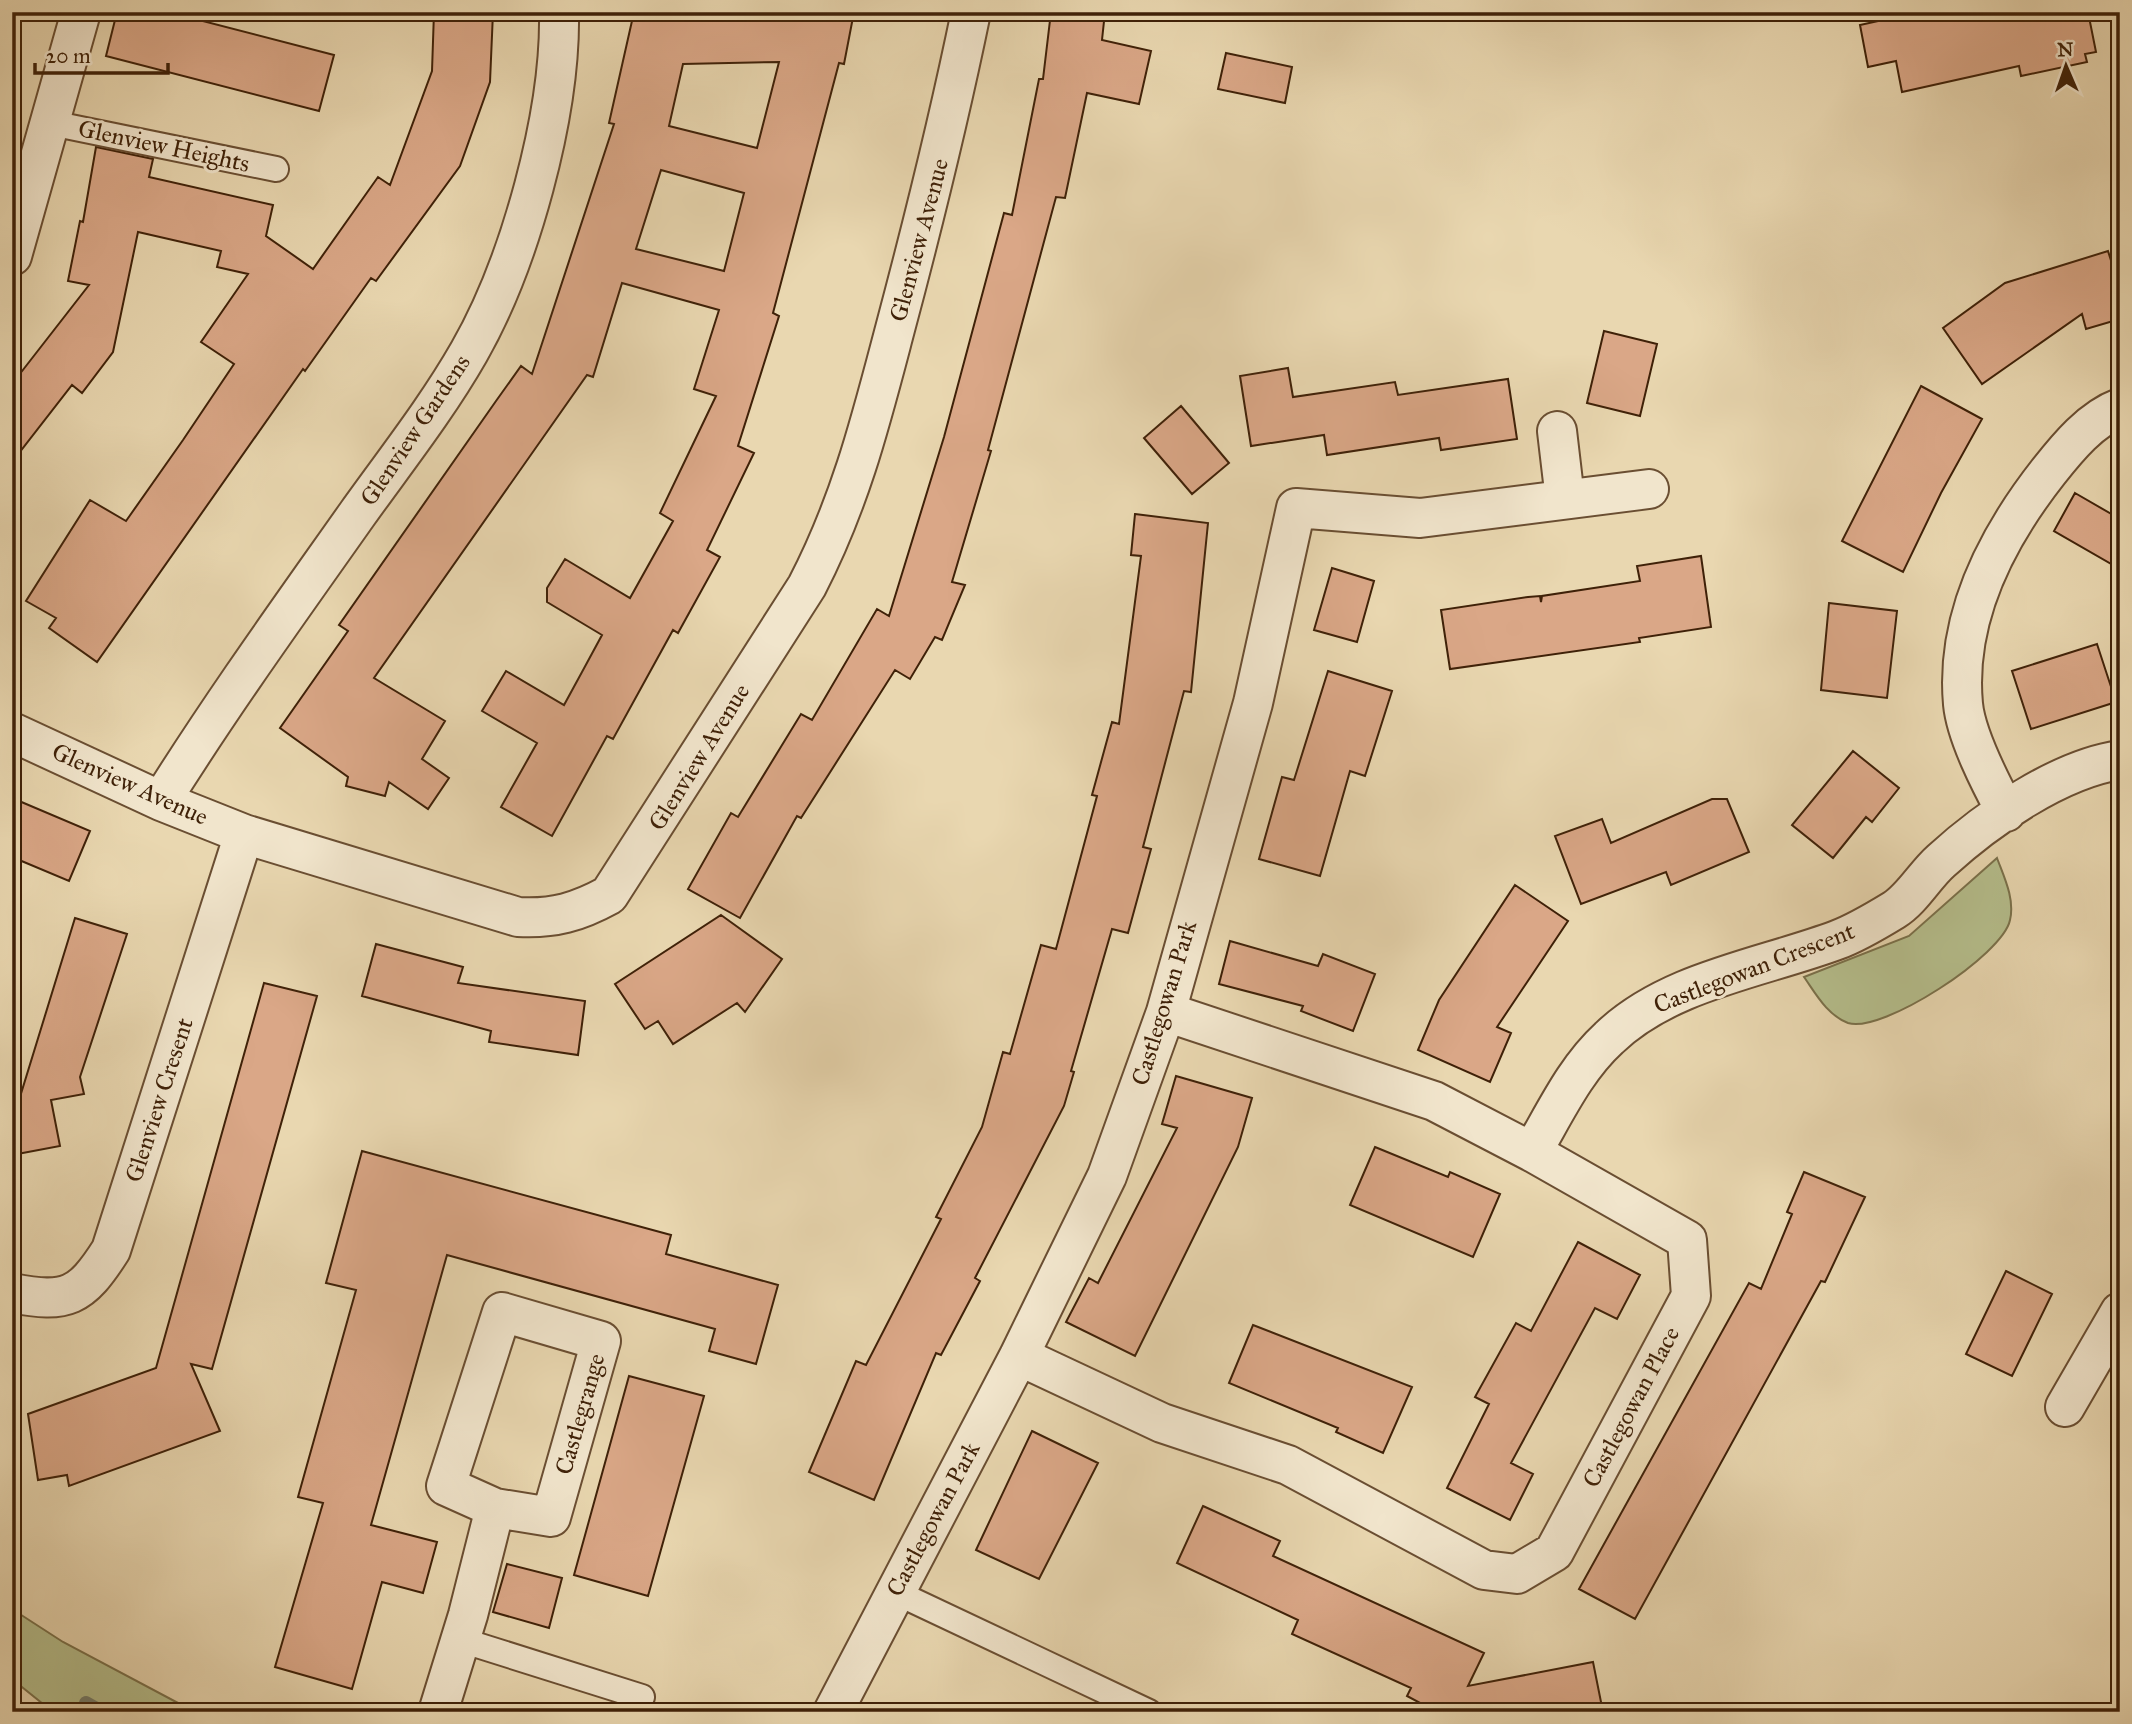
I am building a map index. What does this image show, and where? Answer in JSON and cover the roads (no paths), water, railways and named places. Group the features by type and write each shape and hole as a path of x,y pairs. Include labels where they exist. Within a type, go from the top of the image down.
{"street":[{"name":"Glenview Heights","path":"12,256 22,185 51,123 81,12"},
{"name":"Glenview Gardens","path":"161,801 217,711 430,412 470,351 500,288 526,209 546,128 560,52 559,12"},
{"name":"Glenview Avenue","path":"12,732 161,801 244,834 518,917 549,919 580,911 609,895 807,586 834,534 858,470 943,147 971,12"},
{"path":"2006,812 1985,773 1963,706 1962,652 1981,582 2018,510 2071,442 2120,408"},
{"path":"1557,431 1565,499"},
{"name":"Castlegowan Park","path":"833,1712 893,1591 1019,1356 1107,1176 1166,1012 1253,703 1296,508 1420,517 1649,489"},
{"name":"Castlegowan Crescent","path":"1531,1152 1580,1071 1609,1037 1646,1010 1697,987 1840,939 1897,909 1942,860 2006,812 2048,784 2092,764 2120,760"},
{"name":"Glenview Cresent","path":"12,1293 67,1297 93,1279 111,1250 244,834"},
{"name":"Castlegowan Place","path":"1019,1356 1162,1423 1288,1465 1484,1570 1517,1574 1554,1552 1691,1296 1687,1240 1531,1152 1434,1101 1166,1012"},
{"path":"2065,1407 2120,1311"},
{"name":"Castlegrange","path":"502,1312 601,1341 551,1517 495,1508 446,1486 502,1312"},
{"path":"438,1712 461,1640 495,1508"}],"lane":[{"name":"Glenview Heights","path":"51,123 276,169"},
{"path":"893,1591 1149,1712"},
{"path":"461,1640 642,1697"}],"waterway":[{"path":"86,1703 102,1712"}]}
